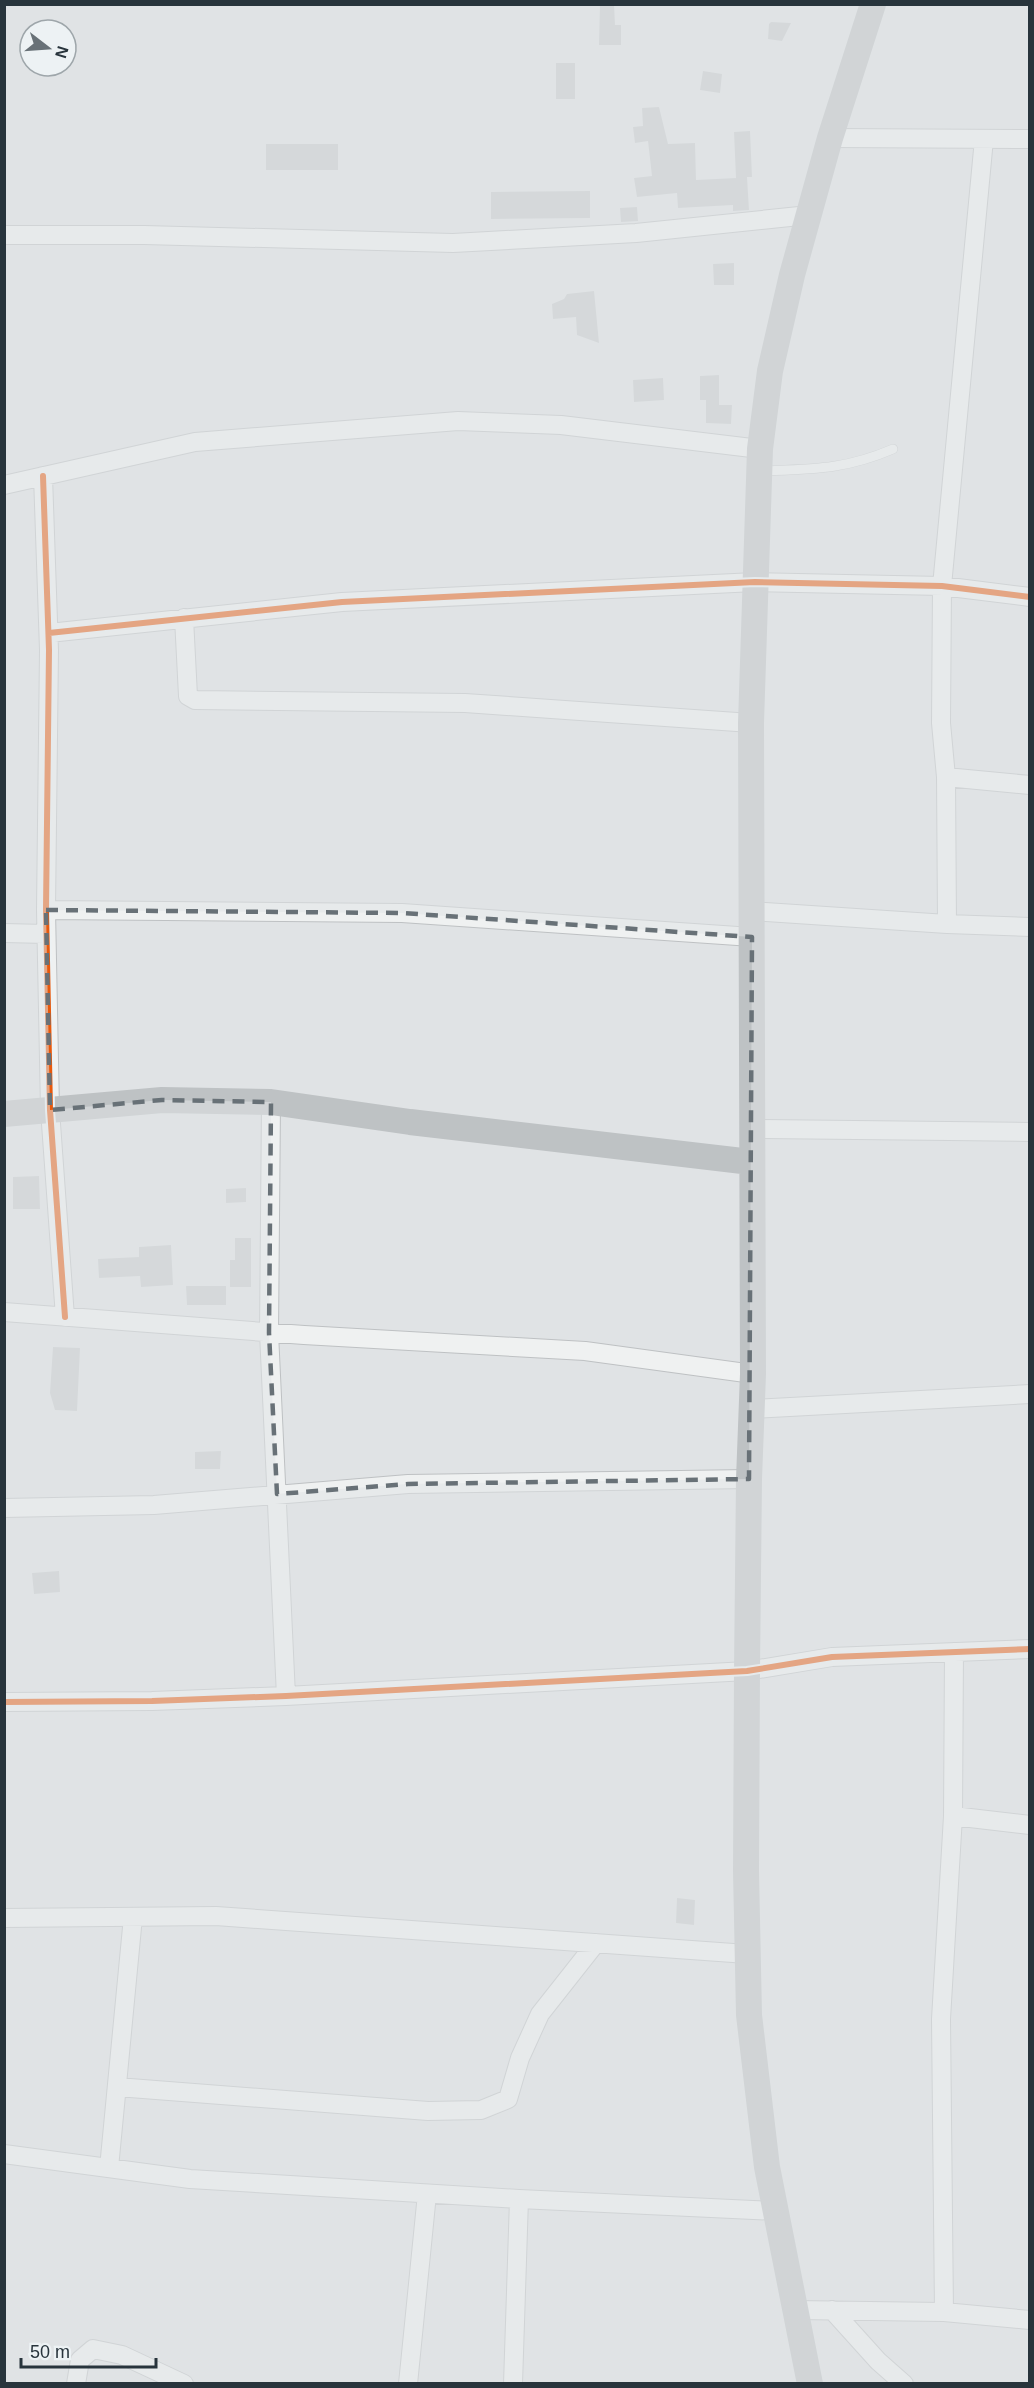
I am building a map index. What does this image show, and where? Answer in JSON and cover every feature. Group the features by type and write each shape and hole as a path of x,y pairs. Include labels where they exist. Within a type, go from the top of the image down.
{"main road":[{"path":"810,2384 767,2168 749,2015 747,1954 748,1479 753,1374 751,723 760,460 771,371 830,138 873,4"},
{"path":"4,1114 162,1100 272,1102 410,1122 751,1162"}],"street":[{"path":"830,138 1029,139"},
{"path":"947,924 945,777 941,723 942,586 984,138"},
{"path":"4,235 144,235 453,243 636,233 809,215"},
{"path":"4,485 195,442 458,421 561,425 760,460"},
{"path":"43,476 49,633 46,934 50,1110 65,1317"},
{"path":"49,633 342,602 756,582 942,586 1029,597"},
{"path":"184,618 188,696 195,700 465,703 751,723"},
{"path":"945,777 1029,785"},
{"path":"46,910 402,913 752,937"},
{"path":"751,911 1029,927"},
{"path":"4,933 46,934"},
{"path":"272,1102 268,1333 286,1696"},
{"path":"751,1129 1029,1132"},
{"path":"4,1312 268,1333 585,1351 753,1374"},
{"path":"751,1409 1029,1394"},
{"path":"4,1508 154,1505 408,1484 748,1479"},
{"path":"4,1702 152,1701 286,1696 747,1671 832,1657 1029,1649"},
{"path":"944,2312 941,2019 953,1816 954,1652"},
{"path":"953,1816 1029,1824"},
{"path":"4,1918 216,1916 747,1954"},
{"path":"109,2168 133,1917"},
{"path":"117,2087 428,2111 481,2110 508,2099 520,2058 540,2014 596,1943"},
{"path":"4,2154 190,2179 427,2194 776,2211"},
{"path":"408,2384 427,2194"},
{"path":"513,2384 519,2199"},
{"path":"795,2310 944,2312 1029,2320"},
{"path":"832,2310 878,2361 904,2384"},
{"path":"76,2384 80,2360 93,2349 122,2355 184,2384"}],"lane":[{"path":"760,460 828,469 867,460 893,449"}],"highlighted area":[{"path":"46,910 402,913 752,937 749,1479 408,1484 277,1494 269,1333 271,1102 162,1100 50,1110"}],"building":[{"path":"600,4 614,4 615,25 621,25 621,45 599,45"},
{"path":"771,22 791,23 782,41 768,39"},
{"path":"556,63 575,63 575,99 556,99"},
{"path":"703,71 722,74 720,93 700,90"},
{"path":"659,107 668,144 695,143 696,180 736,178 734,132 750,131 752,177 747,177 749,210 733,211 733,205 678,208 677,193 637,197 634,178 652,176 648,141 635,143 633,127 643,126 642,108"},
{"path":"266,144 338,144 338,170 266,170"},
{"path":"590,191 590,218 491,219 491,192"},
{"path":"637,207 638,221 621,222 620,208"},
{"path":"734,263 734,285 714,285 713,264"},
{"path":"594,291 599,343 577,335 576,317 553,319 552,304 564,299 567,294"},
{"path":"719,375 719,405 732,405 731,424 706,423 706,400 700,400 700,376"},
{"path":"663,378 664,400 634,402 633,380"},
{"path":"39,1176 40,1209 13,1209 13,1177"},
{"path":"246,1188 246,1202 226,1203 226,1189"},
{"path":"235,1238 251,1238 251,1287 230,1287 230,1260 235,1260"},
{"path":"171,1245 173,1285 141,1287 140,1276 99,1278 98,1259 139,1257 139,1247"},
{"path":"186,1286 226,1286 226,1305 187,1305"},
{"path":"53,1347 80,1348 77,1411 55,1410 50,1393"},
{"path":"221,1451 220,1469 195,1469 195,1452"},
{"path":"59,1571 60,1592 34,1594 32,1573"},
{"path":"677,1898 695,1900 694,1925 676,1923"}],"cycle path":[{"path":"43,476 49,650 46,910 50,1110 65,1317"},
{"path":"49,633 342,602 755,582 942,586 1030,597"},
{"path":"4,1702 152,1701 286,1696 747,1671 832,1657 1030,1649"}]}
